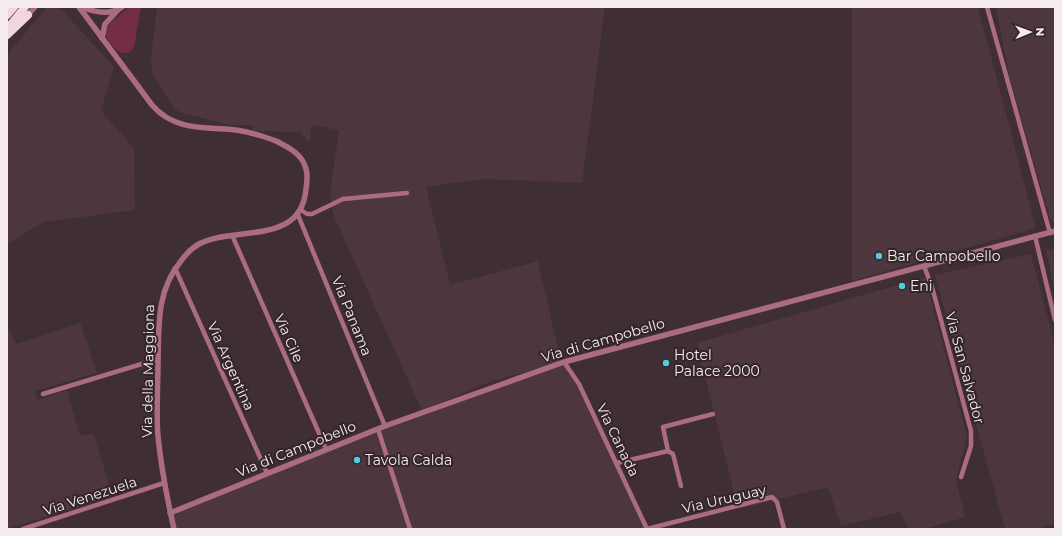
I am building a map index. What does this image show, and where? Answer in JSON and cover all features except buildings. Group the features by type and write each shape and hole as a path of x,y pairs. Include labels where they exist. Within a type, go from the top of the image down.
{"highway":[{"path":"7,15 14,7"},
{"path":"7,29 25,7"},
{"path":"7,35 28,16"}],"street":[{"path":"7,41 35,7"},
{"path":"80,7 100,12 120,8"},
{"path":"80,7 152,105 168,120 184,126 256,134 280,143 295,152 302,160 307,172 306,192 300,212 312,214 343,199 407,193"},
{"path":"987,7 1053,232"},
{"path":"102,38 105,24 120,8"},
{"name":"Via della Maggiona","path":"174,529 164,483 158,430 158,359 161,301 167,282 175,268 188,252 199,244 232,235 284,226 300,212"},
{"name":"Via Panama","path":"300,212 385,426"},
{"name":"Via di Campobello","path":"170,513 385,426 564,362 1053,232"},
{"name":"Via Cile","path":"232,235 326,449"},
{"path":"1035,236 1055,320"},
{"name":"Via San Salvador","path":"924,266 932,287 971,431 971,446 962,477"},
{"name":"Via Argentina","path":"175,268 267,473"},
{"path":"43,394 158,359"},
{"name":"Via Canada","path":"564,362 578,384 647,529"},
{"path":"681,486 673,454 668,451 662,431 663,427 713,414"},
{"path":"378,429 410,529"},
{"path":"617,464 668,451"},
{"name":"Via Venezuela","path":"22,529 164,483"},
{"name":"Via Uruguay","path":"647,529 770,497 775,498 777,502 784,529"}],"shaded area":[{"path":"47,7 61,9 114,67 101,111 134,148 135,210 44,222 7,244 7,55"},
{"path":"129,7 141,7 134,47 126,53 122,53 110,43 105,34 109,24"},
{"path":"157,7 605,7 582,183 483,179 426,187 450,285 538,261 561,362 489,382 422,411 333,214 330,194 339,130 312,125 309,142 300,132 253,131 253,125 230,125 181,113 174,108 152,73 151,57"},
{"path":"852,7 978,7 1036,228 852,281"},
{"path":"996,7 1055,7 1055,225 1050,219 1009,75"},
{"path":"1055,248 1055,295 1046,250"},
{"path":"1031,254 1055,345 1055,524 1039,529 1005,529 935,275"},
{"path":"925,277 967,437 956,479 965,517 924,529 909,529 900,512 841,526 828,487 738,509 697,343"},
{"path":"7,323 16,344 80,323 97,373 35,391 38,400 67,390 80,436 93,433 113,496 7,529"},
{"path":"564,362 569,369 647,529 174,529 170,513 299,460"}],"place":[{"name":"Bar Campobello","path":"879,256"},
{"name":"Eni","path":"902,286"},
{"name":"Hotel Palace 2000","path":"666,363"},
{"name":"Tavola Calda","path":"357,460"}]}
